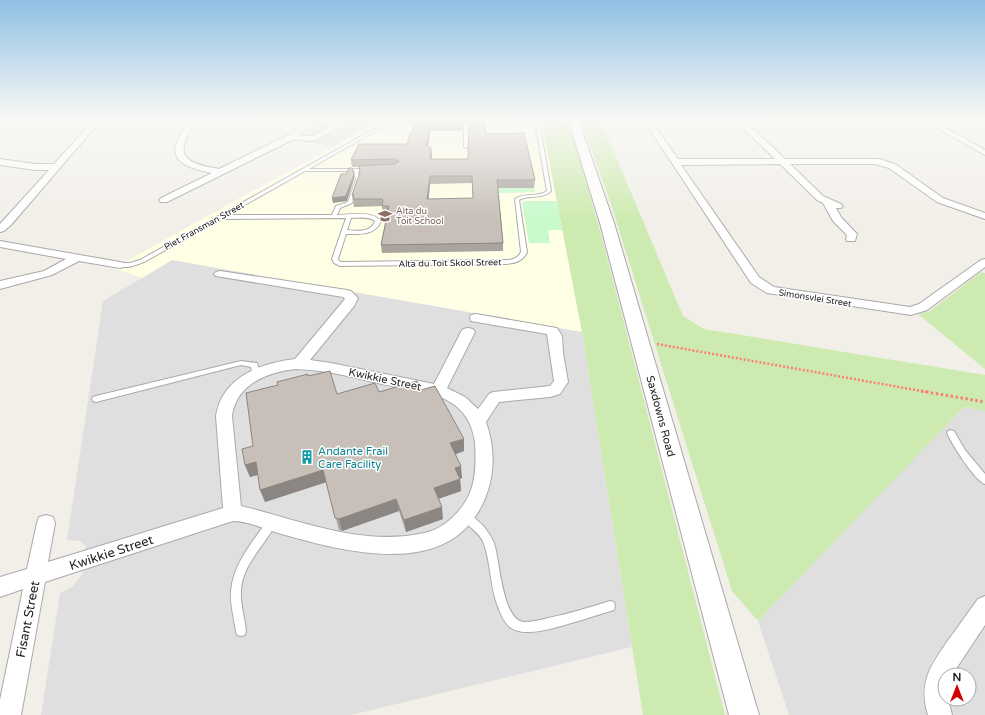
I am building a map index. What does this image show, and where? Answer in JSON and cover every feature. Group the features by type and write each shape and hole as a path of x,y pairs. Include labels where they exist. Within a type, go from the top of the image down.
{"street":[{"path":"0,229 70,152"},
{"path":"179,152 188,164 220,172"},
{"path":"164,200 260,152"},
{"name":"Saxdowns Road","path":"584,152 607,223 744,715"},
{"name":"Simonsvlei Street","path":"669,152 756,280 761,285 771,290 896,310 912,311 923,307 985,262"},
{"path":"773,152 820,198 828,203 838,206"},
{"path":"675,162 864,159 881,161 892,166 940,200 985,216"},
{"path":"0,162 35,167 58,167"},
{"path":"828,203 837,219 852,234 850,239"},
{"name":"Piet Fransman Street","path":"0,244 120,265"},
{"path":"0,285 48,274 76,258"},
{"path":"220,274 347,294 352,298 350,303 300,363"},
{"path":"232,512 356,544 416,544 440,536 462,521 478,496 485,470 482,440 478,421 494,398 505,394 550,392 555,390 560,382 556,353 556,336 552,331 476,318"},
{"path":"438,390 468,332"},
{"name":"Kwikkie Street","path":"0,587 232,512 224,416 225,408 233,391 241,384 256,374 278,366 300,363 438,390 460,401 478,421"},
{"name":"Fisant Street","path":"9,715 46,523"},
{"path":"940,715 936,698 937,681 940,674 985,606"}],"lane":[{"name":"Piet Fransman Street","path":"120,265 142,261 334,152"},
{"name":"Alta du Toit Skool Street","path":"349,216 335,260 337,263 343,265 514,261 521,257 524,252 517,199 524,196 545,195 549,191 542,152"},
{"path":"302,170 373,170"},
{"path":"334,216 338,207 350,203 358,179 356,173 358,170"},
{"path":"219,217 349,216 372,217 377,219 378,223 375,228 367,231 344,232"},
{"path":"96,399 241,363 254,365 256,374"},
{"path":"951,433 971,463 985,480"},
{"path":"466,516 481,529 489,544 503,609 509,620 516,625 523,627 546,623 610,606"},
{"path":"241,631 236,592 238,578 242,567 271,523"}],"path":[{"path":"640,341 985,402"}],"shaded area":[{"name":"Alta du Toit School","path":"323,152 547,152 582,332 172,260 142,278 114,268"},
{"path":"172,260 582,332 632,647 351,715 41,715 60,593 73,586 83,573 86,546 79,541 67,540 103,301"},
{"path":"964,406 982,410 985,412 985,715 789,715 758,621"}],"green space":[{"path":"547,152 578,152 605,249 725,715 643,715 582,332"},
{"path":"593,152 614,152 683,316 704,329 985,375 985,412 982,410 964,407 758,621 732,591 611,204"},
{"path":"496,177 510,177 511,188 534,188 535,192 497,193"},
{"path":"524,201 557,201 562,230 548,230 550,243 529,243 522,203"},
{"path":"981,272 985,273 985,369 918,314 930,311"}],"building":[{"path":"355,152 431,152 430,159 468,159 468,152 529,152 535,180 497,180 503,243 381,245 389,206 382,206 382,199 353,199 354,195 352,195 360,172 359,166 395,164 399,161 395,159 351,160","holes":["430,176 472,176 473,198 427,199"]},
{"path":"349,168 352,168 354,174 346,196 332,198 341,174 346,174"},
{"name":"Andante Frail Care Facility","path":"330,371 337,394 375,383 379,392 417,381 421,390 435,386 464,439 450,443 461,466 455,468 460,479 434,488 442,507 404,520 396,499 339,519 335,518 323,470 260,490 256,462 245,465 242,449 253,446 246,393 278,385 277,382 308,374 308,376"}],"place":[{"name":"Alta du Toit School","path":"385,216"},
{"name":"Andante Frail Care Facility","path":"307,457"}]}
